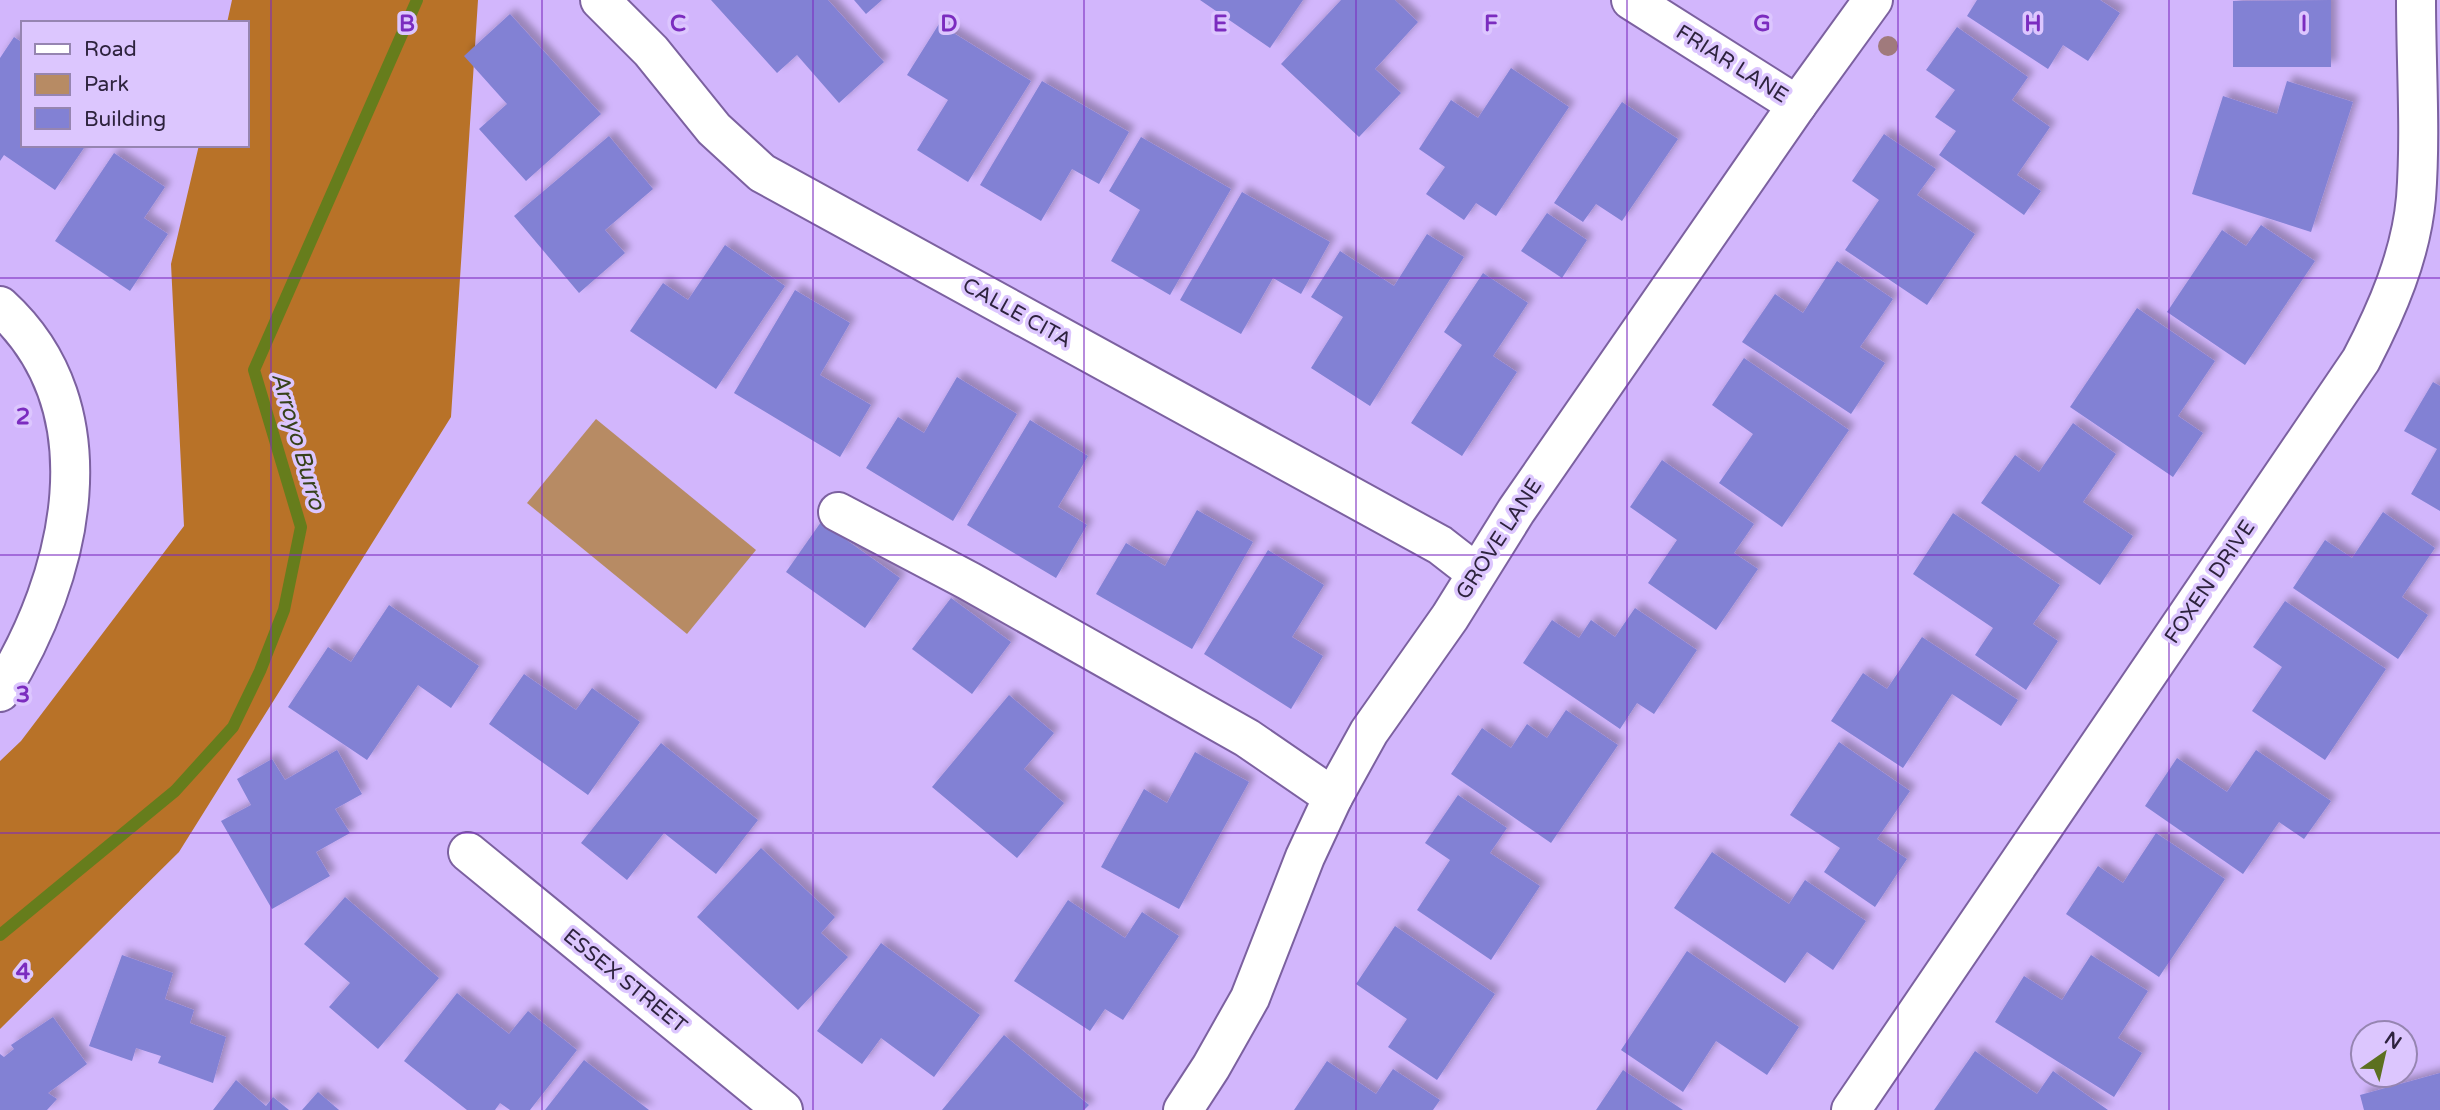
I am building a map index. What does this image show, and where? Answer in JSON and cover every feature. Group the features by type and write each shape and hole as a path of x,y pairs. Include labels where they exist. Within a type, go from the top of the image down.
{"street":[{"name":"CALLE CITA","path":"600,0 651,51 714,129 762,173 1440,545 1476,573"},
{"name":"FRIAR LANE","path":"1631,0 1797,105"},
{"name":"GROVE LANE","path":"1182,1110 1211,1067 1250,998 1333,797 1369,732 1797,105 1873,0"},
{"name":"FOXEN DRIVE","path":"1851,1110 2361,360 2381,322 2403,261 2416,199 2416,0"},
{"path":"0,306 16,320 40,352 58,389 68,429 68,504 60,556 45,607 23,655 0,692"},
{"path":"838,512 969,581 1247,738 1333,797"},
{"name":"ESSEX STREET","path":"468,852 783,1110"}],"green space":[{"path":"596,419 756,550 687,634 527,503"}],"shaded area":[{"path":"232,0 478,0 451,417 179,852 0,1029 0,761 21,741 184,526 171,264 199,147 248,147 248,21 227,21"}],"building":[{"path":"711,0 828,0 884,62 839,103 797,55 777,73"},
{"path":"854,0 882,0 866,14"},
{"path":"1200,0 1303,0 1270,48"},
{"path":"1341,0 1395,0 1418,22 1375,69 1401,93 1359,137 1281,64"},
{"path":"1977,0 2100,0 2120,13 2088,61 2063,45 2048,69 1967,16"},
{"path":"2331,0 2331,67 2233,67 2233,1"},
{"path":"510,14 601,114 526,181 479,129 507,104 464,56"},
{"path":"939,24 1031,81 968,182 917,150 948,100 907,75"},
{"path":"1957,27 2028,77 2012,100 2050,127 2017,175 2041,191 2024,215 1939,155 1956,131 1935,117 1955,90 1926,70"},
{"path":"14,37 21,42 21,147 85,147 55,190 4,155 0,161 0,58"},
{"path":"1511,68 1569,107 1496,216 1476,203 1464,220 1426,194 1445,167 1419,149 1451,100 1478,118"},
{"path":"1042,81 1129,132 1099,184 1072,169 1041,221 980,185"},
{"path":"2287,81 2353,102 2311,232 2192,194 2223,96 2277,114"},
{"path":"1622,102 1678,139 1622,221 1596,204 1583,222 1554,203"},
{"path":"1884,134 1936,169 1917,195 1975,234 1927,305 1845,250 1879,200 1852,181"},
{"path":"609,136 653,189 605,230 625,253 579,293 514,216"},
{"path":"1141,137 1231,189 1170,295 1111,261 1140,210 1109,191"},
{"path":"114,153 165,187 144,218 168,234 130,291 55,241"},
{"path":"1242,192 1330,242 1301,294 1273,278 1241,334 1180,300"},
{"path":"1547,213 1587,240 1562,278 1521,251"},
{"path":"2261,225 2315,261 2245,365 2167,312 2222,230 2246,246"},
{"path":"1427,234 1464,257 1370,406 1311,368 1343,317 1311,297 1340,251 1394,286"},
{"path":"725,245 785,286 716,389 630,331 663,283 688,300"},
{"path":"1837,261 1893,299 1860,347 1885,363 1851,414 1742,342 1775,294 1803,313"},
{"path":"1483,273 1528,303 1493,356 1517,372 1462,456 1411,423 1462,345 1444,332"},
{"path":"795,290 850,323 820,375 871,405 840,457 734,393"},
{"path":"2137,308 2215,361 2178,416 2203,433 2173,477 2070,407"},
{"path":"1744,358 1849,430 1782,527 1719,483 1753,434 1712,405"},
{"path":"957,377 1017,414 953,521 866,468 898,417 924,433"},
{"path":"2433,382 2440,386 2440,511 2411,494 2437,449 2404,431"},
{"path":"1030,420 1088,456 1058,507 1087,525 1056,578 967,525"},
{"path":"2073,423 2116,454 2083,502 2133,536 2100,585 1981,503 2015,455 2039,472"},
{"path":"1662,460 1754,524 1734,553 1758,569 1716,630 1648,583 1677,540 1630,507"},
{"path":"1197,510 1253,542 1192,649 1096,594 1126,543 1165,566"},
{"path":"2383,512 2435,548 2402,597 2428,615 2398,659 2293,588 2325,540 2352,558"},
{"path":"1953,513 2060,585 2033,624 2058,641 2026,690 1975,655 1993,628 1913,574"},
{"path":"821,522 900,578 865,628 786,572"},
{"path":"1268,550 1324,585 1292,637 1323,656 1291,709 1204,654"},
{"path":"951,598 1011,642 972,694 912,649"},
{"path":"2285,601 2386,669 2325,760 2252,711 2282,667 2253,647"},
{"path":"389,605 479,666 451,708 418,685 367,760 288,707 328,647 351,662"},
{"path":"1635,608 1697,650 1654,714 1637,703 1620,729 1523,663 1552,620 1579,638 1591,620 1615,637"},
{"path":"1922,637 2018,700 2001,726 1952,694 1903,768 1831,721 1863,673 1887,689"},
{"path":"524,674 576,710 592,688 640,722 588,795 489,724"},
{"path":"1009,695 1054,733 1024,769 1064,803 1017,858 932,787"},
{"path":"1566,710 1618,745 1551,843 1451,774 1482,728 1511,748 1527,724 1547,738"},
{"path":"1839,742 1910,791 1877,839 1907,859 1875,907 1824,872 1840,848 1790,815"},
{"path":"661,743 758,820 716,874 664,833 627,880 581,843"},
{"path":"337,750 362,794 335,809 350,833 316,852 330,876 272,909 221,821 251,805 237,779 272,759 285,780"},
{"path":"2256,750 2331,801 2304,839 2279,822 2243,874 2145,806 2177,758 2227,792"},
{"path":"1195,752 1249,782 1179,909 1101,867 1144,789 1167,803"},
{"path":"1458,795 1507,828 1490,853 1540,886 1491,960 1417,910 1450,860 1425,843"},
{"path":"2156,833 2225,879 2159,977 2066,914 2098,866 2123,883"},
{"path":"761,848 835,917 821,933 848,957 798,1010 697,917"},
{"path":"1712,852 1789,904 1805,880 1866,921 1833,970 1807,952 1785,983 1674,908"},
{"path":"345,897 439,978 378,1049 329,1007 350,983 304,944"},
{"path":"1068,900 1125,938 1142,912 1179,936 1123,1020 1105,1009 1090,1031 1014,981"},
{"path":"1395,926 1495,994 1437,1080 1388,1047 1407,1019 1356,984"},
{"path":"881,943 980,1015 934,1077 881,1038 862,1064 817,1031"},
{"path":"1687,951 1799,1027 1767,1075 1716,1041 1683,1092 1621,1050"},
{"path":"122,955 173,973 165,999 194,1010 190,1023 226,1037 213,1083 158,1063 161,1056 136,1048 132,1061 89,1046"},
{"path":"2091,955 2148,991 2118,1038 2142,1053 2114,1097 1995,1022 2024,976 2062,1000"},
{"path":"457,993 509,1034 528,1011 577,1050 530,1110 510,1110 500,1103 495,1110 467,1110 404,1061"},
{"path":"53,1017 87,1064 48,1093 57,1099 47,1110 0,1110 0,1054 4,1057 14,1049 11,1045"},
{"path":"1004,1035 1089,1105 1084,1110 942,1110"},
{"path":"1975,1051 2037,1094 2053,1071 2108,1110 1934,1110"},
{"path":"584,1060 649,1110 545,1110"},
{"path":"1327,1061 1376,1094 1393,1069 1440,1100 1433,1110 1294,1110"},
{"path":"1623,1070 1683,1110 1596,1110"},
{"path":"2440,1073 2440,1110 2364,1110 2360,1095 2382,1089 2419,1089 2419,1079"},
{"path":"236,1080 266,1106 273,1097 289,1110 213,1110"},
{"path":"318,1092 339,1110 302,1110"}],"waterway":[{"name":"Arroyo Burro","path":"0,935 175,791 233,727 260,671 284,610 301,527 254,370 417,0"}]}
